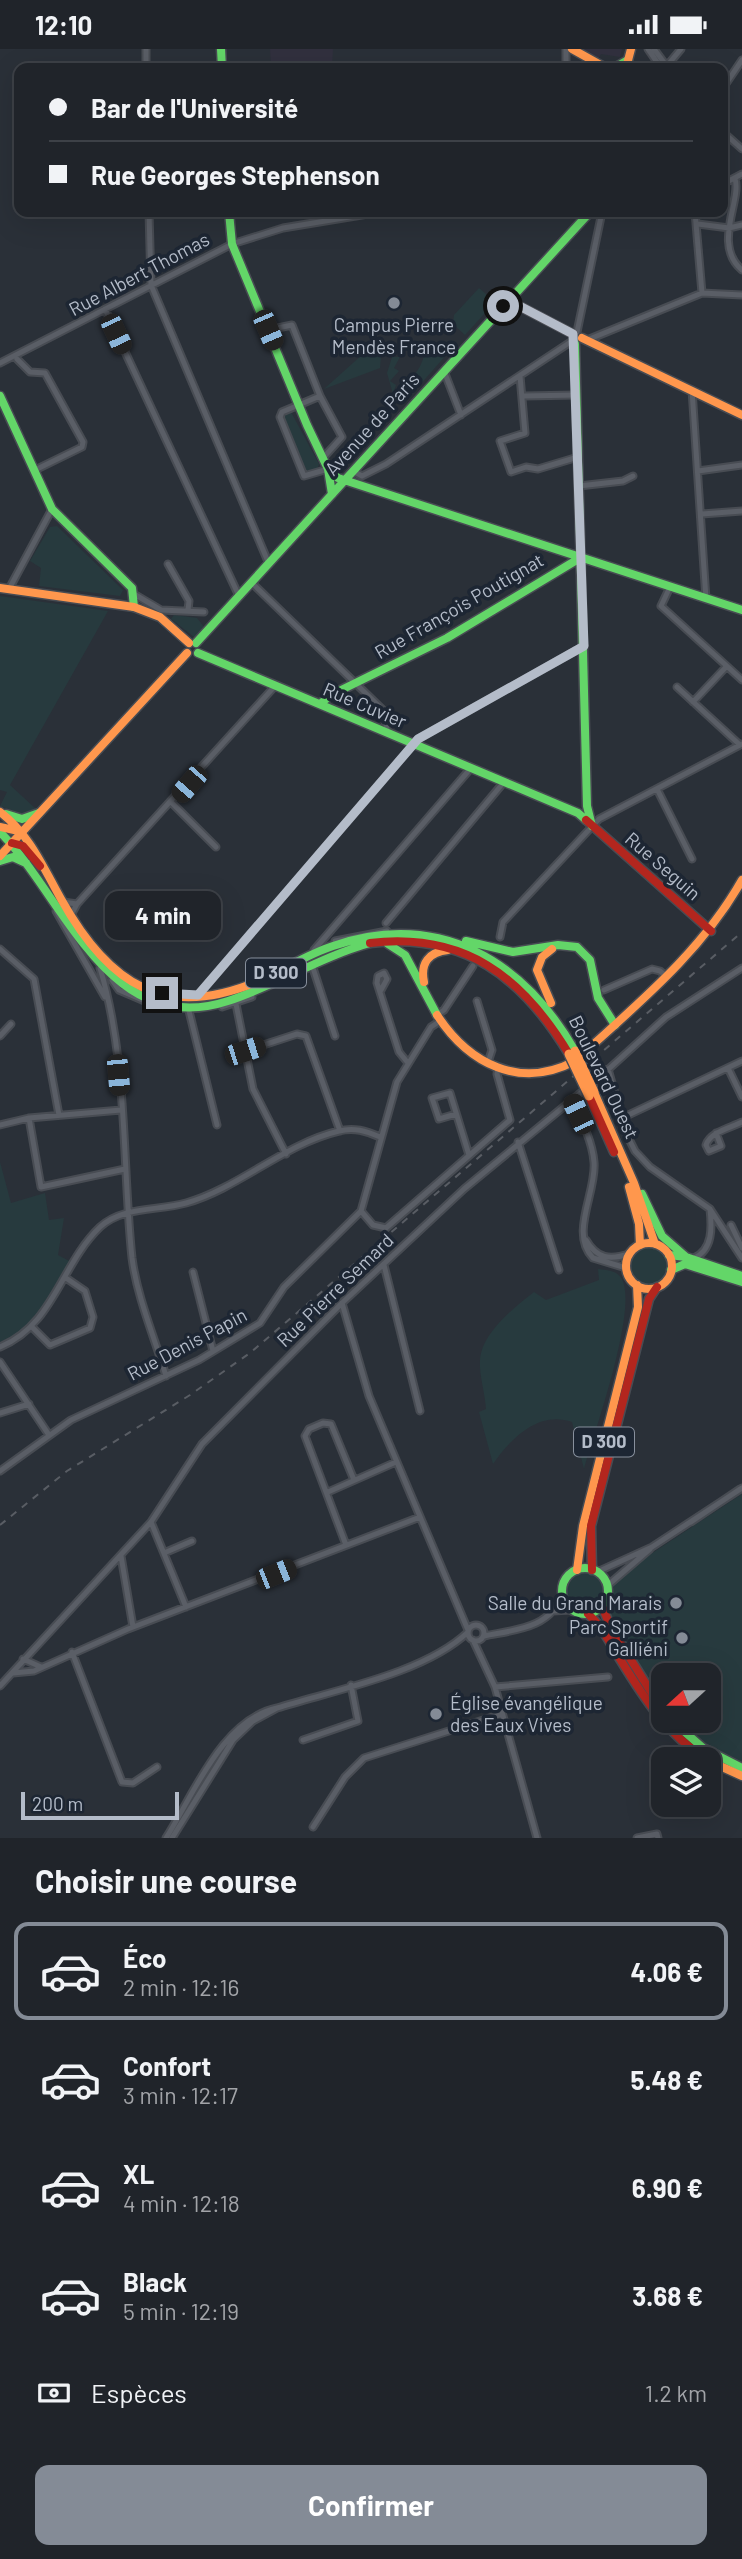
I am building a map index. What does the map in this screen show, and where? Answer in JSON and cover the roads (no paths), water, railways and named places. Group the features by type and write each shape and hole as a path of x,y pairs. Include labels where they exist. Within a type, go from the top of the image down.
{"main road":[{"path":"572,49 597,63"},
{"path":"229,217 232,244 328,469 332,494"},
{"name":"Avenue de Paris","path":"194,646 343,481 357,474 444,371 582,217"},
{"path":"508,300 578,338 598,345 742,415"},
{"path":"578,338 576,395 587,806 592,826"},
{"path":"0,396 52,509 132,587 134,607"},
{"path":"328,469 343,481 742,610"},
{"name":"Rue François Poutignat","path":"320,704 323,699 447,638 580,558"},
{"name":"Rue Cuvier","path":"5,589 134,607 160,617 194,646 275,686 578,813 592,826"},
{"path":"0,859 187,653 186,647 194,646"},
{"path":"0,812 26,819 45,809"},
{"name":"Boulevard Ouest","path":"0,812 18,837 27,859 83,947 100,968 111,978 157,1003 204,1006 242,997 326,957 355,947 404,938 455,950 489,964 527,992 554,1025 572,1053"},
{"name":"Rue Seguin","path":"592,826 710,931"},
{"path":"0,827 18,837 51,881"},
{"name":"Boulevard Ouest","path":"0,832 35,846 63,902 111,978 148,992 190,1000 212,998 249,986 335,946 365,937 432,937 461,944 498,961 527,983 564,1029 628,1181 639,1224 640,1245"},
{"path":"0,859 13,857 34,868"},
{"path":"382,942 397,948 405,955 438,1018 464,1047 499,1067 529,1076 555,1073 575,1061 615,1025 710,931 727,911 742,880"},
{"path":"432,937 444,936 518,952 571,945 585,953 593,973 596,1000 615,1025"},
{"path":"556,945 542,957 537,970 542,987 564,1029"},
{"path":"431,1003 422,976 424,961 438,951 455,950"},
{"name":"Boulevard Ouest","path":"591,1094 608,1123 655,1244"},
{"path":"608,1123 660,1232 670,1245 689,1258"},
{"path":"669,1255 671,1270 667,1279 657,1287 637,1285 626,1268 629,1254 640,1245 655,1244 669,1255 689,1258 742,1276"},
{"path":"671,1270 685,1264 742,1282"},
{"name":"D 300","path":"577,1570 583,1526 636,1315 637,1285"},
{"name":"D 300","path":"594,1571 590,1545 598,1497 649,1299 657,1287"},
{"path":"587,1614 602,1606 607,1585 594,1571 577,1570 565,1579 562,1594 571,1609 587,1614 601,1628 657,1716 689,1747"},
{"path":"602,1606 611,1629 651,1692"},
{"path":"686,1733 703,1748 742,1768"},
{"path":"721,1766 742,1776"}],"street":[{"path":"648,49 661,63"},
{"path":"669,63 681,49"},
{"path":"728,81 742,60"},
{"path":"728,136 742,149"},
{"path":"728,182 742,174"},
{"path":"735,179 740,193 729,228 734,257 742,270"},
{"path":"149,217 151,285 269,564"},
{"name":"Rue Albert Thomas","path":"0,363 232,244 282,228 349,217"},
{"path":"578,338 601,217"},
{"path":"696,217 702,293"},
{"path":"698,225 729,228 742,225"},
{"path":"363,487 357,474 461,415 578,338 602,333 702,293 742,295"},
{"path":"105,309 239,596"},
{"path":"268,330 292,325 320,397 342,437 323,458"},
{"path":"598,345 602,333"},
{"path":"16,359 30,372 45,373 83,442 79,450 35,470"},
{"path":"444,371 461,415"},
{"path":"520,376 524,396 525,433 500,441 511,472 527,467 538,469 578,457"},
{"path":"692,390 706,599"},
{"path":"524,396 576,395"},
{"path":"320,397 285,410 280,417 304,476 328,469"},
{"path":"698,471 742,465"},
{"path":"579,487 623,481 633,476"},
{"path":"5,589 52,509"},
{"path":"702,514 742,511"},
{"path":"168,564 189,601 188,610"},
{"path":"251,583 382,709 388,733"},
{"path":"670,587 661,606 742,680"},
{"path":"134,594 161,610 204,612"},
{"path":"198,995 413,744 584,646"},
{"path":"694,702 726,667"},
{"path":"71,915 77,904 172,803 275,686"},
{"path":"500,937 503,922 592,826 741,745 677,687"},
{"path":"314,950 471,768"},
{"path":"386,923 504,782"},
{"path":"657,789 692,859"},
{"path":"172,803 216,847"},
{"path":"34,868 95,978 109,998"},
{"path":"63,902 77,904"},
{"path":"148,992 198,995 230,990 314,950 367,933 393,931 404,938"},
{"path":"0,950 34,979 59,1115"},
{"path":"111,978 119,990 154,1005 189,1011 236,1004 313,968 324,962 326,957"},
{"path":"474,966 397,1082 361,1211 373,1225 386,1228 510,1120 497,1074 499,1067"},
{"path":"313,968 335,1036"},
{"name":"Rue Pierre Semard","path":"0,1686 151,1522 202,1444 342,1303 518,1142 608,1069 666,1017 742,968"},
{"path":"604,989 652,969 666,976"},
{"path":"95,978 111,978"},
{"path":"111,978 109,998 133,1262 166,1376"},
{"path":"109,998 119,990"},
{"path":"381,990 399,1052 408,1063"},
{"path":"477,1001 492,1050 488,1062"},
{"path":"236,1004 253,1089 286,1154"},
{"path":"189,1011 217,1125"},
{"path":"0,1036 11,1024"},
{"path":"245,1051 297,1034 308,1038 340,1131"},
{"path":"622,1118 742,1061"},
{"path":"728,1068 742,1097"},
{"path":"608,1069 635,1151 650,1167 710,1209 742,1258"},
{"path":"456,1114 439,1119 432,1098 450,1093 469,1155"},
{"path":"571,1100 590,1140 594,1160 594,1177 583,1235 586,1250 593,1258 626,1268"},
{"path":"0,1125 29,1118 121,1110"},
{"path":"29,1118 40,1187 125,1169"},
{"path":"716,1133 742,1122"},
{"path":"0,1347 13,1342 48,1308 101,1226 129,1213 193,1200 286,1154 340,1131 365,1130 380,1137"},
{"path":"518,1142 559,1269"},
{"path":"689,1258 701,1255 708,1243 712,1227 710,1209"},
{"name":"Rue Denis Papin","path":"0,1471 71,1420 166,1376 260,1323 284,1287 361,1211"},
{"path":"731,1225 742,1248"},
{"path":"583,1235 599,1255 608,1258 629,1254"},
{"path":"384,1265 419,1411"},
{"path":"193,1272 214,1351"},
{"path":"31,1327 50,1345 90,1328 93,1317 85,1291 66,1278"},
{"path":"342,1303 369,1397 464,1615 468,1631 495,1687 537,1838"},
{"path":"0,1362 49,1435"},
{"path":"0,1413 29,1405"},
{"path":"346,1545 305,1436 309,1429 323,1423 331,1424 354,1481"},
{"path":"328,1492 397,1462"},
{"path":"607,1585 652,1547 741,1488"},
{"path":"10,1674 41,1667 133,1627 420,1517"},
{"path":"151,1522 186,1607"},
{"path":"164,1552 192,1541"},
{"path":"594,1571 652,1547"},
{"path":"121,1556 133,1627"},
{"path":"457,1642 525,1630 552,1611 562,1594"},
{"path":"552,1611 571,1609"},
{"path":"464,1615 475,1625 496,1633"},
{"path":"166,1838 229,1738 252,1717 425,1662 457,1642 475,1625"},
{"path":"479,1651 483,1628"},
{"path":"72,1652 122,1782 130,1784 157,1767"},
{"path":"23,1672 23,1659 41,1667"},
{"path":"495,1687 608,1677"},
{"path":"303,1740 358,1721 351,1685"},
{"path":"172,1838 233,1740 253,1721 277,1708"},
{"path":"313,1827 345,1777 364,1758 502,1714"},
{"path":"637,1838 658,1836"}],"railway":[{"path":"0,1525 67,1471 190,1395 250,1353 742,932"}],"place":[{"name":"Campus Pierre Mendès France","path":"394,303"},
{"name":"Salle du Grand Marais","path":"676,1603"},
{"name":"Parc Sportif Galliéni","path":"682,1638"},
{"name":"Église évangélique des Eaux Vives","path":"436,1714"}]}
